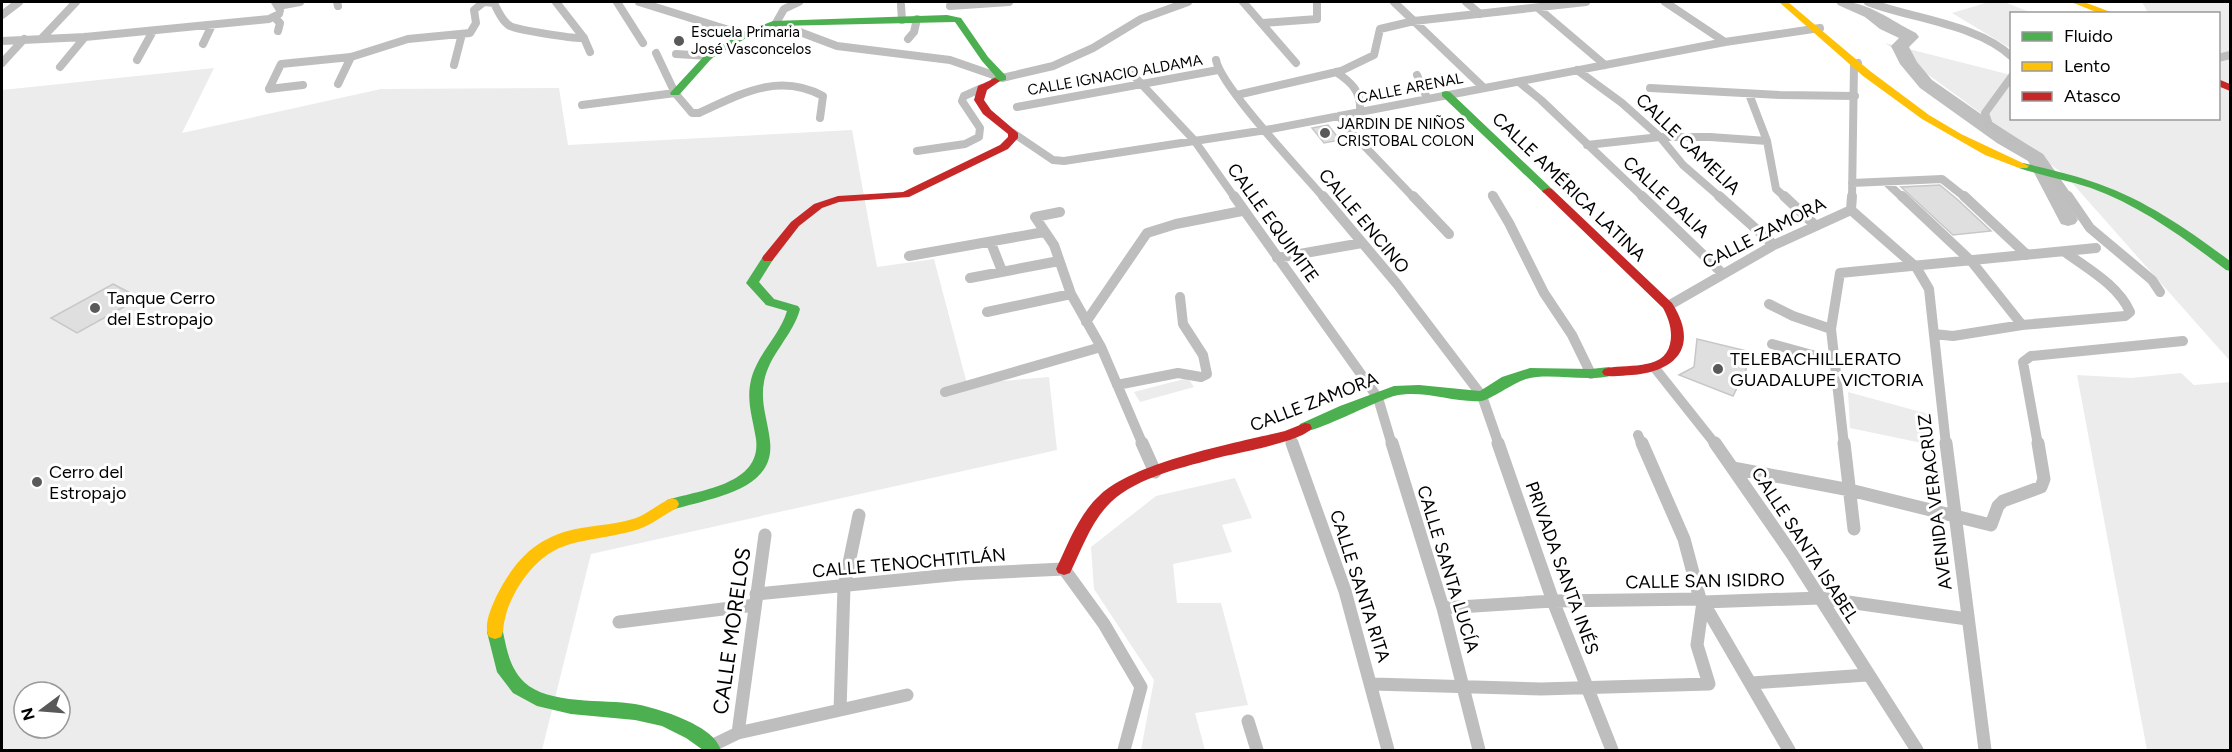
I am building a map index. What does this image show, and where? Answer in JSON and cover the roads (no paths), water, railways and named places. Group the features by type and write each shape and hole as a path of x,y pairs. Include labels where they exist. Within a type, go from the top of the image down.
{"street":[{"path":"2,15 19,2"},
{"path":"42,38 76,2"},
{"path":"275,18 280,10 276,4 300,2"},
{"path":"303,85 268,89 281,64 351,57 408,39 473,31 476,23 474,10 484,2 494,3 507,24 516,30 543,32 567,40 584,38"},
{"path":"556,2 584,38 590,52"},
{"path":"617,2 643,43"},
{"path":"639,2 745,35"},
{"path":"776,23 779,11 784,6 799,2"},
{"path":"582,105 675,93 709,56 745,35 776,23 917,19 1009,2"},
{"path":"917,150 965,144 979,137 980,128 962,101 964,96 1002,78 1053,66 1093,48 1141,19 1188,2"},
{"path":"1243,2 1296,63"},
{"path":"1263,23 1317,18 1317,2"},
{"path":"1394,2 1484,88"},
{"path":"1466,2 1480,14"},
{"path":"1237,95 1336,72 1374,55 1380,29 1414,21 1586,2"},
{"path":"1665,2 1725,42"},
{"path":"1783,2 1860,67 1938,125 1978,147 2029,168 2093,185 2133,201 2178,226 2230,267"},
{"path":"1790,2 1816,28"},
{"path":"1868,2 1990,40 2010,54"},
{"path":"2084,2 2107,12"},
{"path":"901,5 902,20"},
{"path":"1538,8 1605,65"},
{"path":"951,12 1002,78"},
{"path":"2,41 153,31 275,18"},
{"path":"275,18 280,23 278,31"},
{"path":"908,39 914,32 917,19"},
{"path":"776,23 837,46 950,60 1002,78"},
{"path":"203,44 212,25"},
{"name":"CALLE ARENAL","path":"1013,133 1058,162 1266,130 1360,110 1725,42 1816,28"},
{"path":"137,60 153,31"},
{"path":"454,65 462,34"},
{"path":"60,67 85,36"},
{"path":"2,63 24,39"},
{"path":"656,53 675,93 689,112 699,113 760,86 792,85 814,89 823,96 820,118"},
{"path":"676,54 709,56"},
{"path":"338,84 351,57"},
{"name":"CALLE IGNACIO ALDAMA","path":"1017,107 1141,84 1217,65"},
{"name":"CALLE ENCINO","path":"1217,65 1237,95 1362,243 1482,396"},
{"path":"1851,210 1855,96 1860,67"},
{"name":"CALLE CAMELIA","path":"1577,70 1622,103 1660,137 1683,165 1774,245"},
{"path":"1336,72 1354,85 1362,98 1360,110"},
{"name":"CALLE EQUIMITE","path":"1133,75 1194,140 1378,398"},
{"path":"1417,75 1427,98"},
{"path":"2010,79 1985,113 1989,125 2041,158 2049,174 2090,228 2152,280 2160,292"},
{"name":"CALLE DALIA","path":"1519,82 1541,100 1722,273"},
{"path":"907,694 738,733 712,748 677,722 613,708 556,704 535,699 517,688 501,668 496,650 494,626 514,576 536,549 565,536 584,531 634,525 654,517 675,504 731,487 749,477 762,463 766,445 757,417 756,384 760,365 788,326 794,309 781,308 764,300 752,284 760,266 803,216 826,201 909,194 946,177 968,162 1004,148 1013,138 1013,133 982,105 978,95 982,88"},
{"path":"1650,88 1749,94 1855,96"},
{"name":"CALLE AMÉRICA LATINA","path":"1446,94 1668,306"},
{"path":"1749,94 1767,141 1776,189 1816,226"},
{"path":"1339,116 1354,135 1449,234"},
{"path":"1587,146 1660,137 1767,141"},
{"path":"1852,183 1942,179 1974,204 2027,255"},
{"path":"1887,183 1972,262 2022,325"},
{"path":"1492,195 1509,223 1544,293 1572,335 1591,374"},
{"path":"1086,322 1147,233 1176,224 1242,210"},
{"name":"CALLE ZAMORA","path":"1668,306 1774,245 1851,210"},
{"name":"AVENIDA VERACRUZ","path":"1851,210 1916,267 1929,289 1954,517 1985,750"},
{"path":"1060,212 1035,217 1054,245 1071,294 1101,347 1155,472"},
{"path":"909,256 1044,232"},
{"path":"991,243 1002,271"},
{"path":"1277,258 1362,243"},
{"path":"1854,529 1831,329 1840,273 1972,262 2096,248"},
{"path":"1934,334 1953,336 2022,325 2125,316 2130,312 2128,304 2065,252"},
{"path":"970,278 1059,261"},
{"path":"987,312 1071,294"},
{"path":"1117,385 1178,373 1201,377 1207,374 1208,367 1205,358 1183,325 1180,297"},
{"path":"1768,304 1792,316 1831,329"},
{"path":"1482,396 1507,381 1530,373 1591,374 1654,367 1668,360 1679,343 1677,319 1668,306"},
{"path":"1733,468 1850,490 1991,525 1998,506 2003,501 2041,487 2044,479 2023,363 2031,356 2182,341"},
{"path":"1772,344 1834,361"},
{"path":"945,392 1101,347"},
{"name":"CALLE SANTA ISABEL","path":"1654,367 1698,418 1733,468 1820,598 1867,675 1917,750"},
{"name":"CALLE ZAMORA","path":"1064,569 1086,523 1107,497 1129,482 1155,472 1288,435 1345,409 1394,391 1419,390 1482,396"},
{"name":"PRIVADA SANTA INÉS","path":"1482,396 1553,601 1611,750"},
{"name":"CALLE SANTA LUCÍA","path":"1378,398 1443,608 1479,750"},
{"name":"CALLE SANTA RITA","path":"1288,435 1309,485 1374,684 1388,750"},
{"path":"1638,435 1684,539 1702,601 1752,683 1789,750"},
{"path":"840,710 844,587 859,516"},
{"name":"CALLE MORELOS","path":"738,733 765,535"},
{"path":"1064,569 1104,624 1142,687 1124,750"},
{"name":"CALLE TENOCHTITLÁN","path":"619,622 844,587 961,574 1064,569"},
{"name":"CALLE SAN ISIDRO","path":"1443,608 1553,601 1820,598 1967,619"},
{"path":"1374,684 1465,690 1587,689 1708,684 1697,645 1702,601"},
{"path":"1752,683 1867,675"},
{"path":"1248,721 1257,750"}],"waterway":[{"path":"1844,2 1871,13 1886,25 1910,37 1900,46 1909,64 1926,84 2004,139 2036,158 2068,220"}],"place":[{"name":"Escuela Primaria José Vasconcelos","path":"679,41"},
{"name":"JARDIN DE NIÑOS CRISTOBAL COLON","path":"1325,133"},
{"name":"Tanque Cerro del Estropajo","path":"95,308"},
{"name":"TELEBACHILLERATO GUADALUPE VICTORIA","path":"1718,369"},
{"name":"Cerro del Estropajo","path":"37,482"}]}
